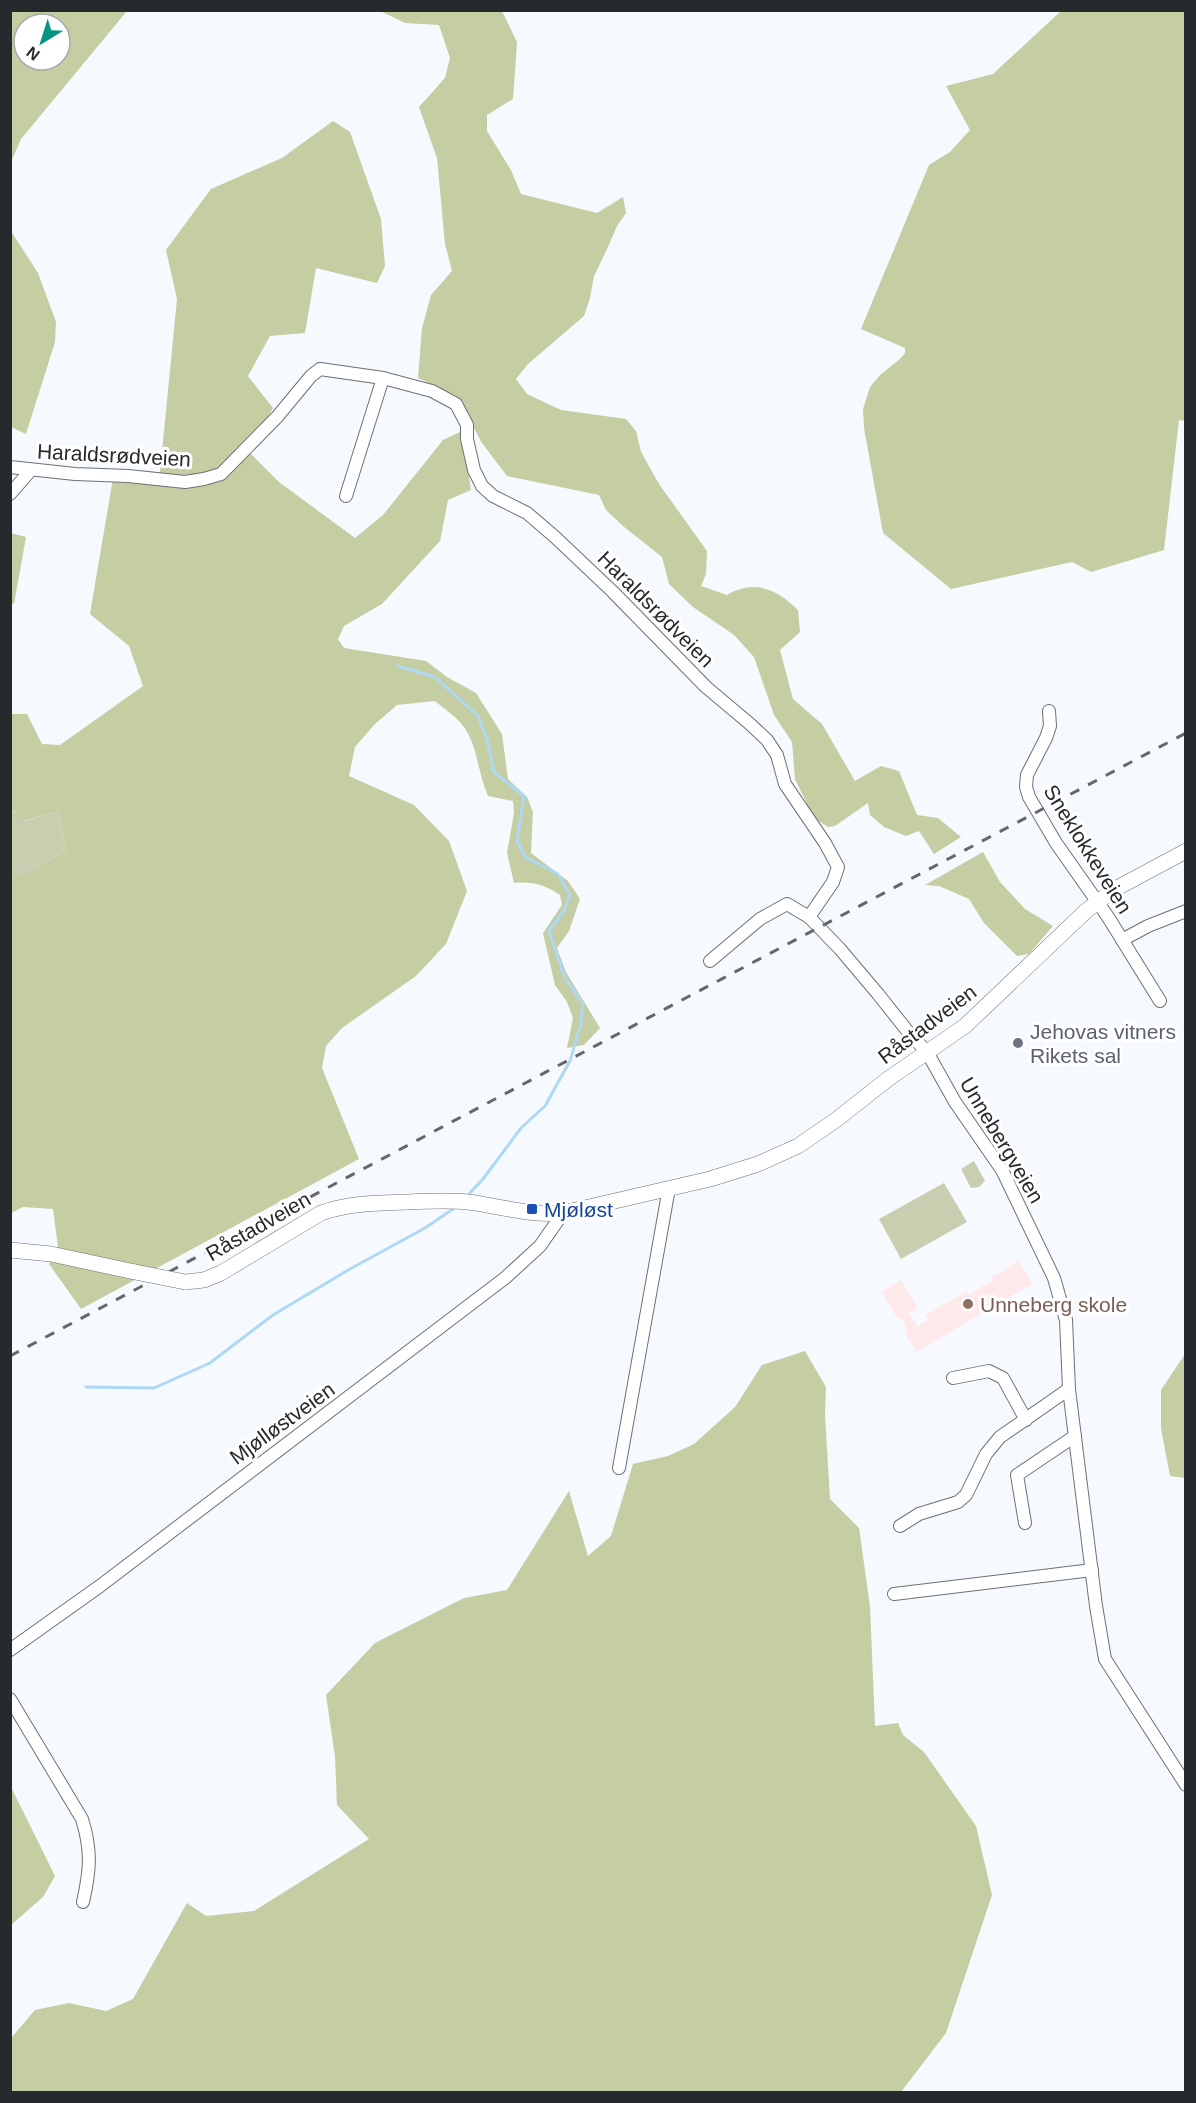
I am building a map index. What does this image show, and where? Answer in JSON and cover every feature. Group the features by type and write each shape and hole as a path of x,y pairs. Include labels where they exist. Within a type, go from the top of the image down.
{"main road":[{"name":"Råstadveien","path":"10,1251 51,1254 185,1282 204,1280 220,1273 321,1212 335,1208 370,1203 448,1201 488,1205 544,1215 563,1213 741,1170 798,1146 836,1120 888,1079 965,1026 1073,921 1097,902 1137,876 1185,851"}],"street":[{"name":"Haraldsrødveien","path":"10,467 185,482 221,474 320,369 383,378 432,391 456,404 467,425 467,439 474,470 482,486 493,496 527,513 555,537 613,592 706,687 767,740 777,755 785,784 825,843 838,867 833,882 809,917"},
{"path":"346,496 383,378"},
{"path":"10,494 31,470"},
{"name":"Sneklokkeveien","path":"1049,711 1050,726 1027,775 1026,788 1037,812 1056,843 1122,939 1160,1001"},
{"path":"710,961 760,919 787,904 809,917 927,1052"},
{"path":"1122,939 1185,910"},
{"name":"Unnebergveien","path":"927,1052 955,1102 1006,1177 1054,1278 1066,1320 1069,1389 1105,1659 1185,1785"},
{"path":"619,1468 669,1188"},
{"name":"Mjølløstveien","path":"10,1650 100,1586 505,1278 540,1246 563,1213"},
{"path":"953,1378 988,1371 1004,1378 1026,1419"},
{"path":"900,1526 919,1514 958,1502 966,1495 986,1454 999,1437 1069,1389"},
{"path":"1025,1523 1017,1475 1075,1436"},
{"path":"894,1594 1092,1570"},
{"path":"10,1699 82,1819 88,1838 90,1873 83,1902"}],"shaded area":[{"name":"Unneberg skole","path":"1019,1261 1032,1284 1005,1300 1002,1297 979,1311 980,1314 917,1352 905,1334 908,1331 901,1317 898,1319 881,1292 901,1280 918,1307 909,1313 918,1326 928,1320 926,1315 967,1291 969,1295 993,1280 992,1277"}],"green space":[{"path":"11,10 127,11 21,139 11,162"},
{"path":"380,11 502,11 517,42 513,99 487,115 487,131 511,170 521,194 597,213 623,197 626,213 617,226 594,276 584,316 528,364 516,379 527,394 561,410 626,419 636,431 641,452 659,484 707,551 706,574 701,586 727,595 747,588 765,589 782,597 798,610 800,632 780,650 793,699 822,724 855,781 881,766 899,771 917,815 938,818 961,837 934,854 919,831 906,836 884,827 870,815 868,803 835,826 828,827 814,818 795,779 792,742 774,715 754,657 734,635 693,607 669,584 662,557 606,510 599,495 507,476 482,443 457,396 418,378 422,328 431,295 452,271 445,244 437,158 419,107 445,78 450,58 439,25 405,23"},
{"path":"1061,11 1185,11 1186,421 1179,420 1164,550 1091,572 1072,562 951,589 883,533 864,428 863,409 870,387 880,375 900,359 905,353 905,348 861,329 929,165 950,152 970,130 946,86 993,74"},
{"path":"333,121 350,132 381,219 385,266 377,283 316,268 305,333 270,336 248,376 273,408 248,451 279,482 355,538 383,515 443,440 462,431 471,490 448,500 440,541 382,604 344,626 338,639 344,648 426,661 447,677 476,693 502,734 508,779 527,797 533,812 531,853 568,881 580,899 569,931 557,948 566,972 600,1028 584,1045 567,1048 573,1018 567,1002 555,985 543,933 562,905 560,895 538,884 514,883 507,853 514,813 513,801 488,796 469,735 450,713 435,701 397,705 374,725 355,747 349,776 414,805 449,841 467,891 446,944 416,976 342,1028 326,1046 322,1068 359,1159 81,1309 49,1264 58,1247 53,1209 23,1207 11,1213 11,876 31,871 66,850 58,811 23,821 11,808 11,714 27,714 42,744 60,745 143,686 129,646 90,614 113,478 160,472 177,299 166,250 211,189 282,158"},
{"path":"11,231 38,273 56,322 55,342 26,434 11,427"},
{"path":"11,533 26,537 14,604 10,603"},
{"path":"10,808 24,821 58,811 66,850 31,871 11,876"},
{"path":"983,852 1000,882 1025,909 1053,926 1029,954 1017,956 984,923 969,899 939,886 925,885"},
{"path":"974,1161 985,1181 979,1187 971,1188 961,1169"},
{"path":"944,1183 967,1222 901,1259 879,1219"},
{"path":"805,1351 826,1387 825,1415 830,1499 859,1528 870,1606 875,1726 898,1723 903,1735 924,1752 976,1826 992,1895 946,2033 901,2092 11,2092 11,2038 35,2010 69,2003 106,2011 133,1999 187,1903 206,1916 254,1911 369,1839 337,1805 335,1757 326,1695 375,1643 464,1598 507,1590 569,1491 588,1556 611,1536 633,1464 668,1456 694,1444 735,1407 762,1365"},
{"path":"1185,1354 1185,1478 1170,1476 1161,1428 1161,1390"},
{"path":"10,1785 55,1876 43,1897 11,1925"}],"waterway":[{"path":"398,666 435,677 478,716 487,739 494,772 524,796 517,841 525,857 558,874 570,895 564,911 549,931 565,978 583,1004 581,1023 570,1061 545,1106 521,1128 483,1179 467,1196"},
{"path":"86,1387 154,1388 210,1363 273,1315 425,1228 456,1207"}],"railway":[{"path":"10,1356 1186,733"}],"place":[{"name":"Jehovas vitners Rikets sal","path":"1018,1043"},
{"name":"Mjøløst","path":"532,1209"},
{"name":"Unneberg skole","path":"968,1304"}]}
